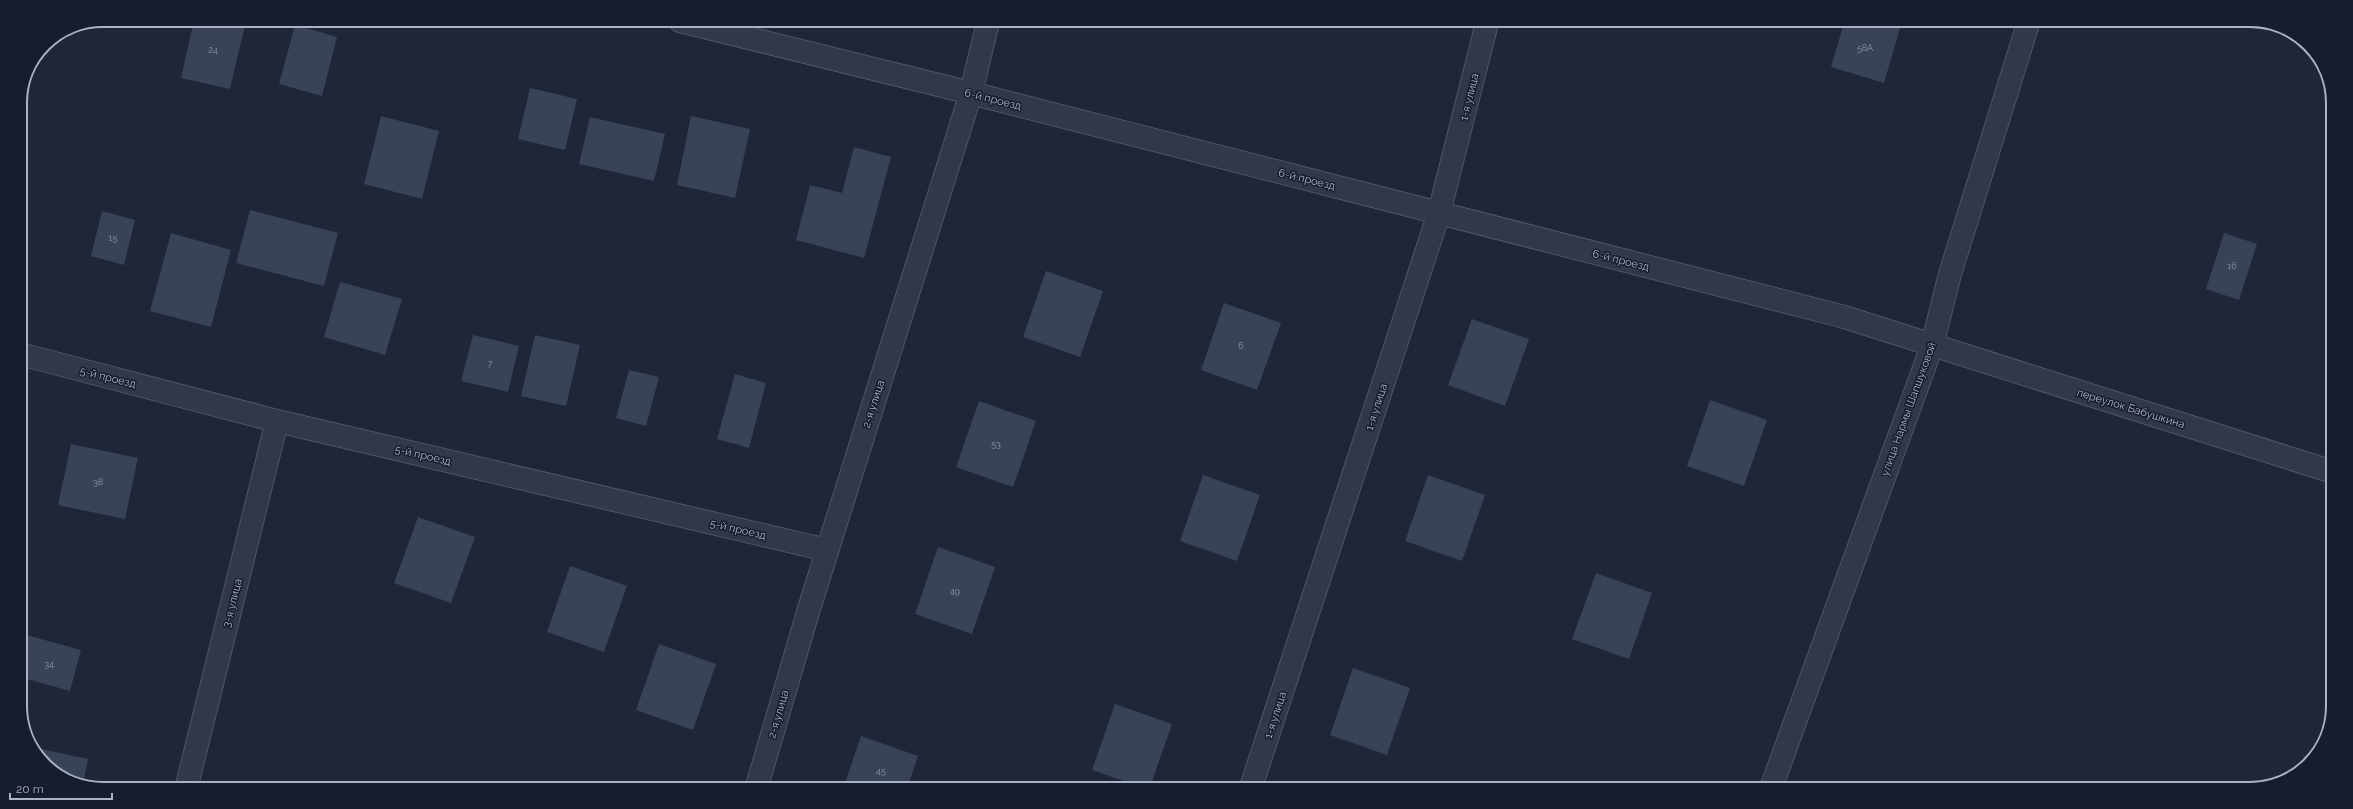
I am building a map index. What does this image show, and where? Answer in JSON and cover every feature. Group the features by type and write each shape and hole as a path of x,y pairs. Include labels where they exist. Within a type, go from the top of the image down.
{"street":[{"name":"6-й проезд","path":"704,27 971,93 1841,316 1932,346"},
{"name":"2-я улица","path":"758,782 827,550 971,93 987,27"},
{"name":"1-я улица","path":"1253,782 1439,213 1486,27"},
{"name":"улица Нармы Шапшуковой","path":"1773,782 1932,346 1950,274 2027,27"},
{"name":"переулок Бабушкина","path":"1932,346 2326,470"},
{"name":"5-й проезд","path":"27,356 277,421 827,550"},
{"name":"3-я улица","path":"188,782 277,421"}],"building":[{"path":"192,27 245,27 230,89 181,78"},
{"path":"294,27 302,27 337,37 322,96 279,84"},
{"path":"1843,27 1900,28 1884,83 1831,67"},
{"path":"530,88 577,99 565,150 518,139"},
{"path":"381,116 439,131 422,199 364,184"},
{"path":"691,116 750,129 735,198 677,185"},
{"path":"590,117 665,134 654,181 579,164"},
{"path":"854,147 891,157 864,258 796,240 810,185 842,193"},
{"path":"250,210 338,233 324,286 236,263"},
{"path":"102,211 135,220 124,265 91,256"},
{"path":"171,233 231,250 211,327 150,311"},
{"path":"2224,233 2257,244 2239,300 2206,289"},
{"path":"1046,271 1103,291 1080,357 1023,337"},
{"path":"340,282 402,299 385,355 324,337"},
{"path":"1224,303 1281,323 1257,390 1201,370"},
{"path":"1472,319 1529,339 1505,406 1448,385"},
{"path":"473,335 519,346 508,392 461,381"},
{"path":"535,335 580,345 566,406 521,396"},
{"path":"629,370 659,377 646,426 616,418"},
{"path":"735,374 766,383 749,448 717,439"},
{"path":"1710,400 1767,420 1744,486 1687,466"},
{"path":"979,401 1036,421 1013,487 956,467"},
{"path":"71,444 138,458 125,519 58,505"},
{"path":"1203,475 1260,495 1237,561 1180,541"},
{"path":"1428,475 1485,495 1462,561 1405,541"},
{"path":"418,517 475,537 451,603 394,583"},
{"path":"938,547 995,567 972,634 915,614"},
{"path":"570,566 627,586 604,652 547,632"},
{"path":"1596,573 1652,593 1629,659 1572,639"},
{"path":"27,635 81,650 70,691 27,679"},
{"path":"659,644 716,664 693,730 636,710"},
{"path":"1353,668 1410,688 1387,755 1330,735"},
{"path":"1115,704 1172,724 1152,782 1127,782 1092,770"},
{"path":"861,736 918,756 909,782 845,782"},
{"path":"41,749 88,759 84,780 61,769 49,760"}]}
